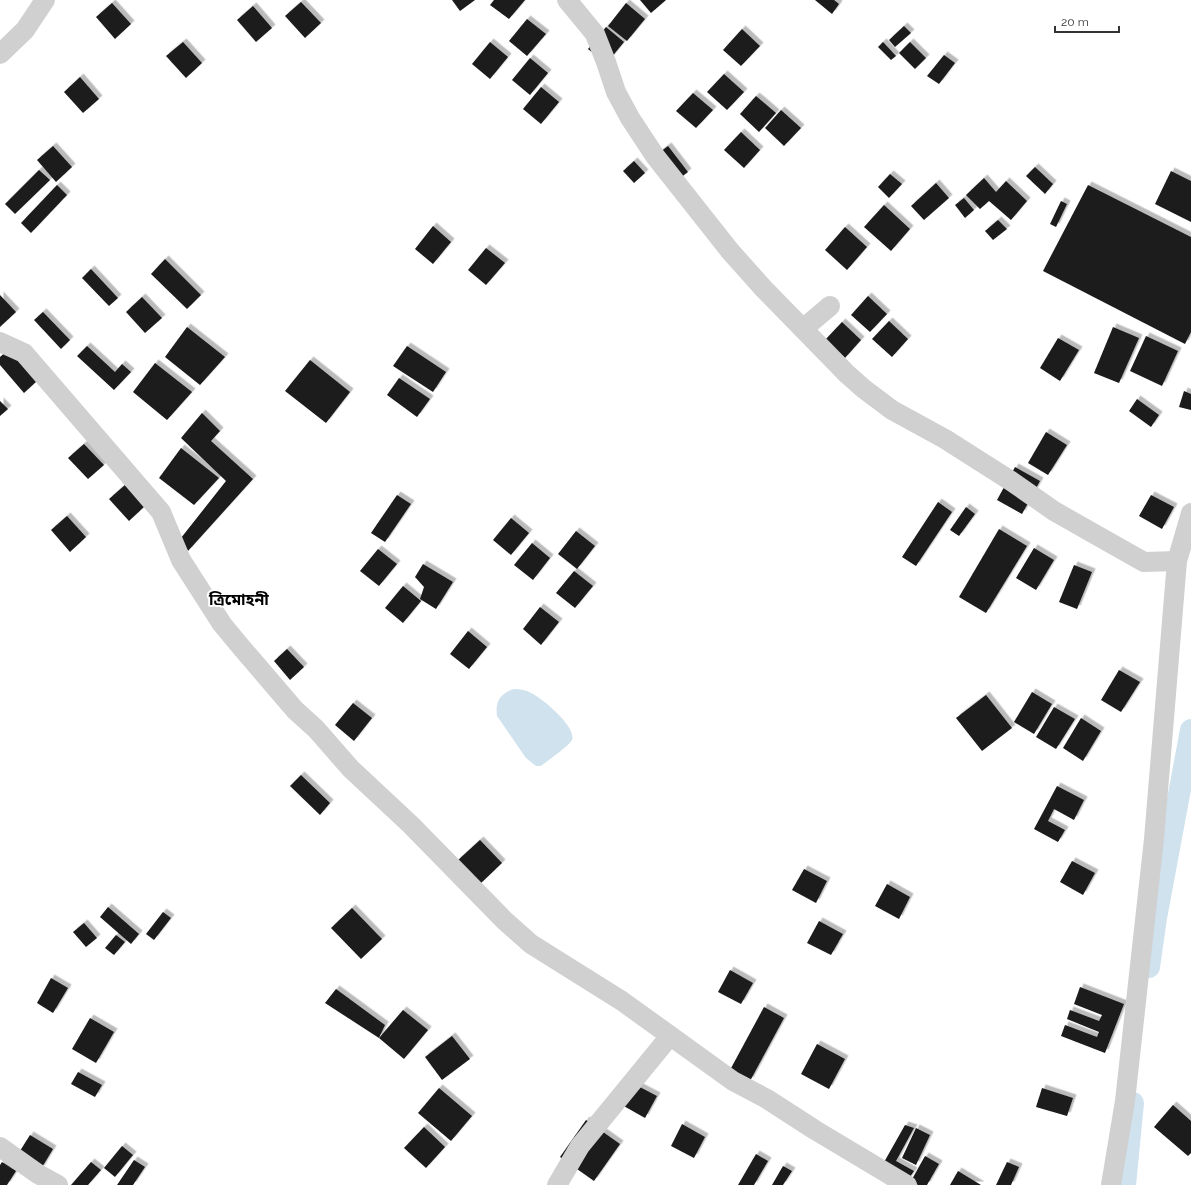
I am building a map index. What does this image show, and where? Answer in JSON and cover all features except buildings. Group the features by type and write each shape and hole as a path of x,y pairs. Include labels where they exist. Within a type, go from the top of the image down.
{"street":[{"path":"0,54 25,30 45,0"},
{"path":"567,0 595,34 616,92 630,118 655,156 730,251 764,289 804,328 847,374 892,410 962,450 1011,481 1054,511 1144,562 1177,562"},
{"path":"804,328 830,306"},
{"path":"0,342 24,353 153,502 161,512 181,560 222,624 295,710 316,730 351,769 416,831 505,921 531,944 622,1001 733,1081 767,1099 815,1130 907,1185"},
{"path":"1111,1185 1125,1101 1153,847 1177,562 1191,513"},
{"path":"556,1185 580,1146 670,1036"},
{"path":"0,1147 38,1174 58,1185"}],"water":[{"path":"514,689 527,691 543,701 558,714 572,734 572,740 570,743 541,766 536,766 526,758 497,716 498,702 505,693"}],"waterway":[{"path":"1149,967 1156,918 1191,730"},
{"path":"1125,1185 1133,1103"}],"district":[{"name":"ত্রিমোহনী","path":"239,599"}]}
